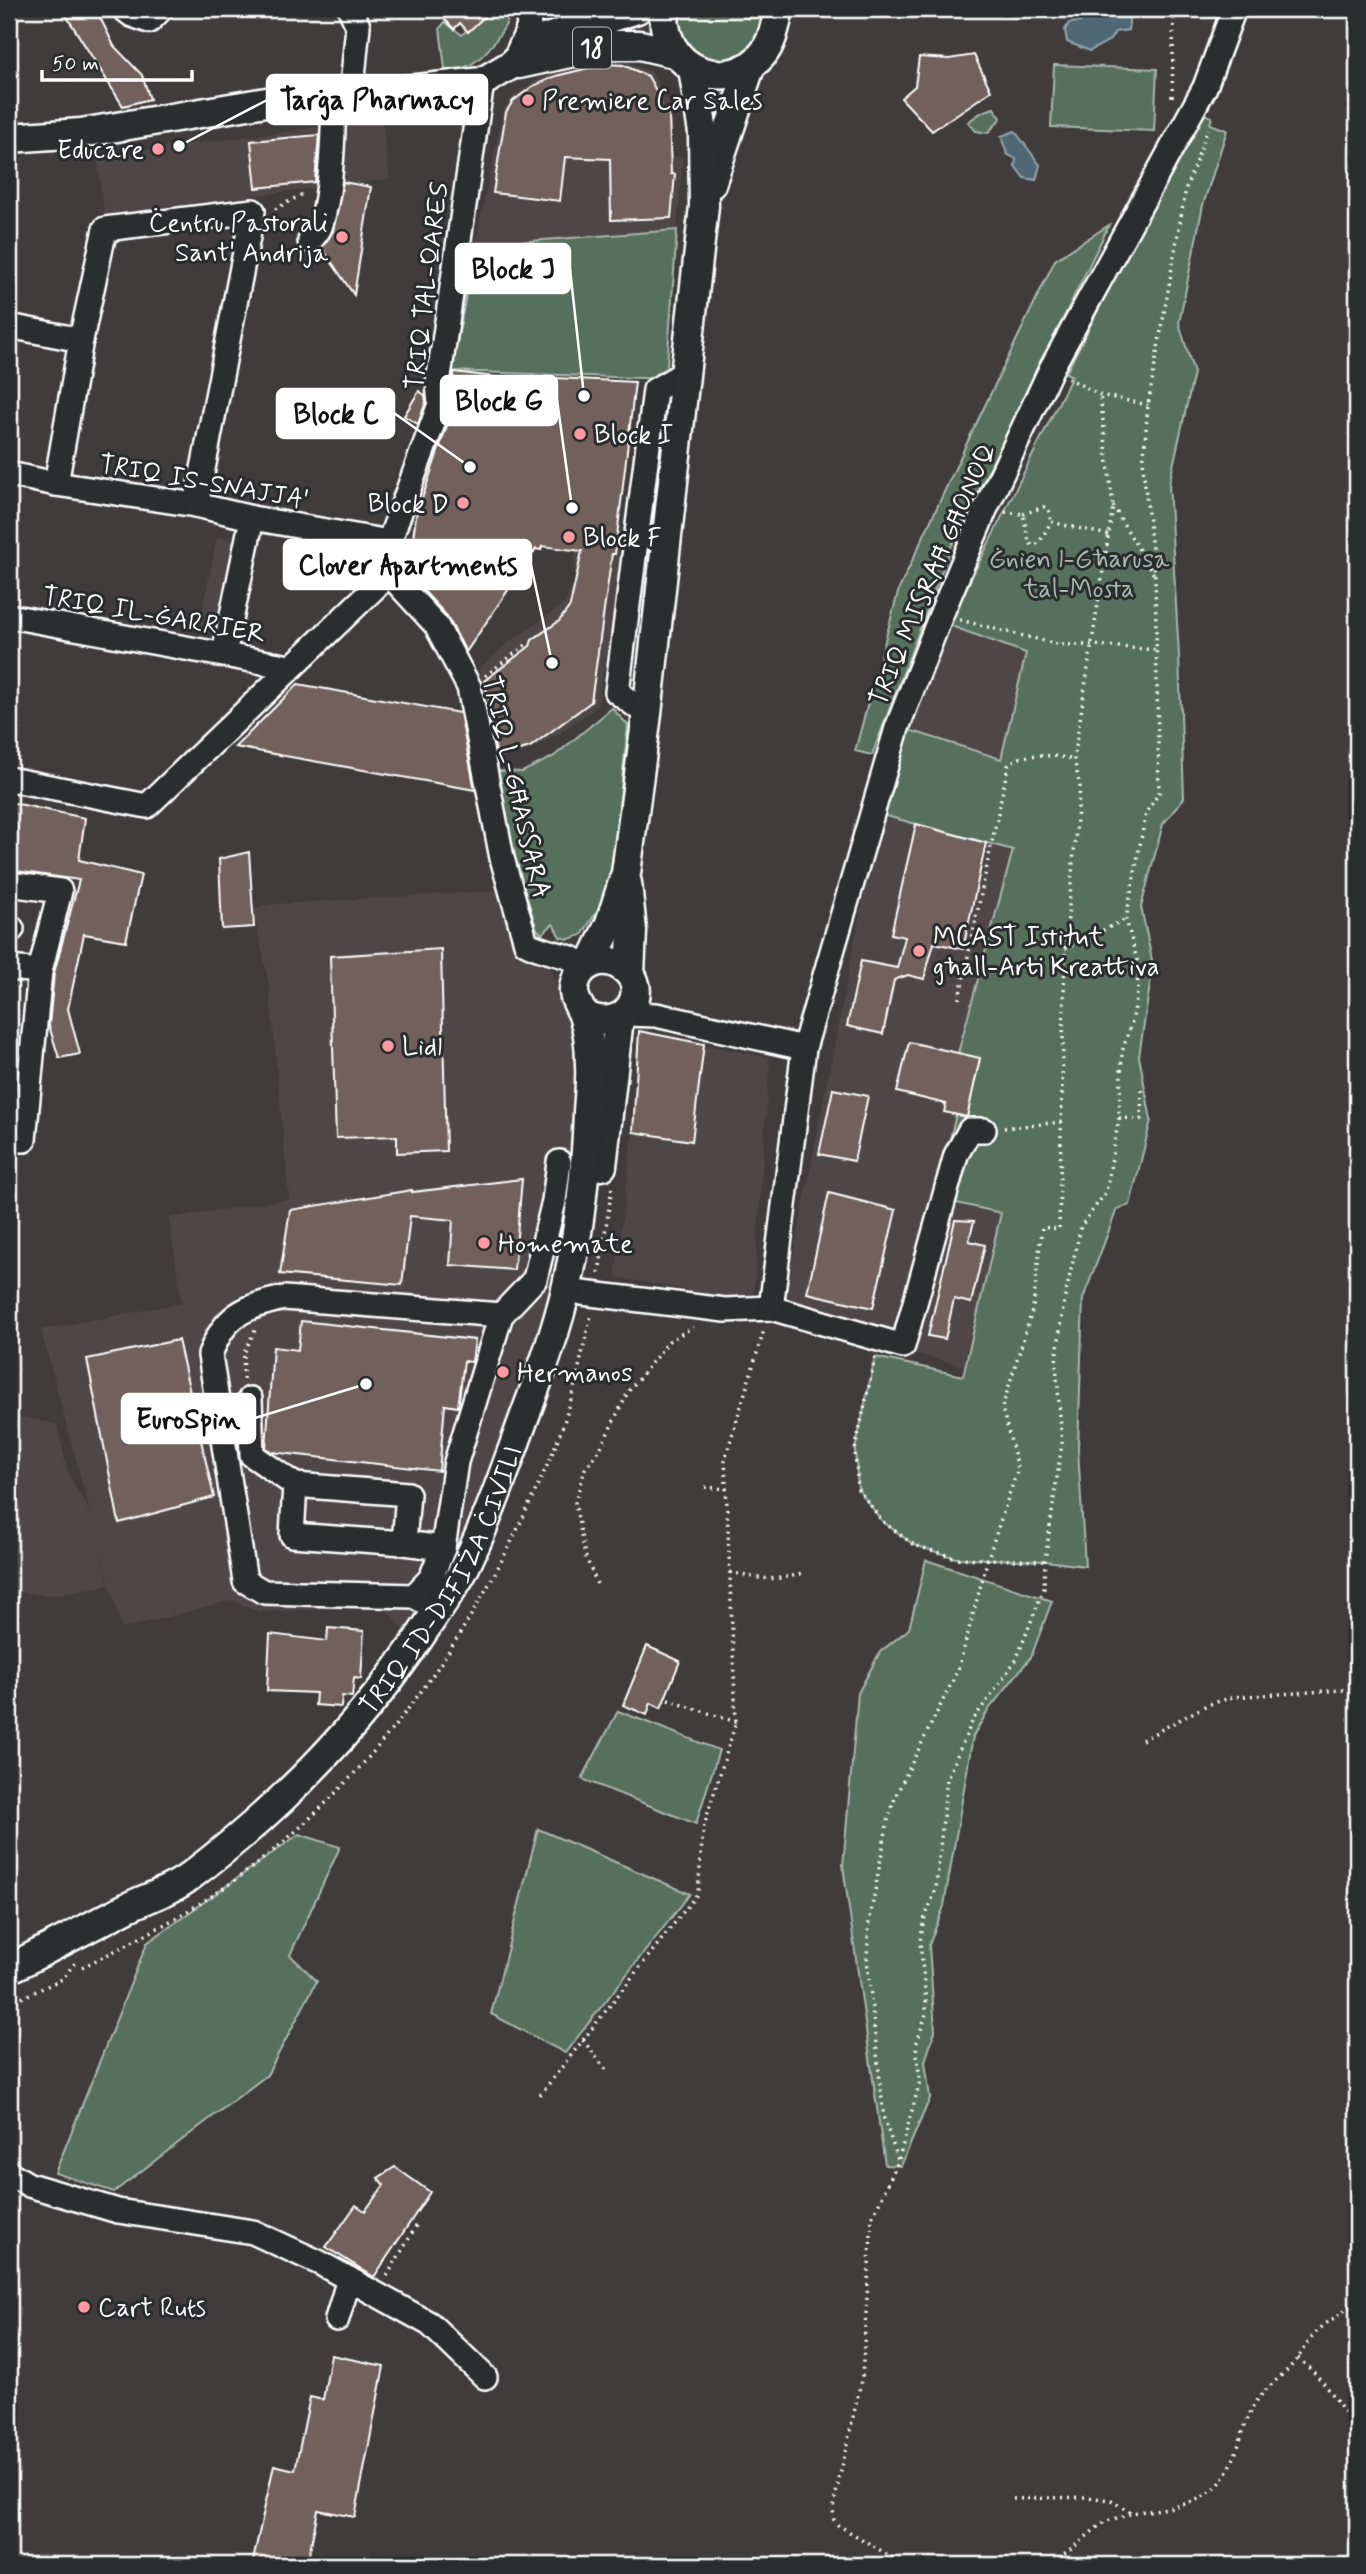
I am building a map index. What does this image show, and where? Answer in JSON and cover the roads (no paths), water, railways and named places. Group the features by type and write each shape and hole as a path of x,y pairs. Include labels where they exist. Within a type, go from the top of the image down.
{"main road":[{"path":"541,40 569,9"},
{"name":"18","path":"9,138 81,133 308,94 342,98 482,82 511,65 541,40 637,9"},
{"name":"TRIQ ID-DIFIŻA ĊIVILI","path":"9,1969 186,1880 311,1771 401,1667 426,1603 461,1575 497,1493 574,1290 583,1199 590,1062 583,1014 576,1003 584,971 610,923 626,873 687,372 704,206 704,133 683,61 663,28 664,9"},
{"path":"683,61 721,75 750,67 771,44 779,11"},
{"name":"18","path":"511,65 606,45 640,45 683,61"},
{"name":"TRIQ ID-DIFIŻA ĊIVILI","path":"704,206 750,67"},
{"name":"TRIQ ID-DIFIŻA ĊIVILI","path":"9,1986 196,1888 319,1778 378,1712 479,1586 532,1445 574,1290 607,1136 622,1016 632,1007 632,931 626,873"},
{"path":"584,971 608,961 620,965 632,980"},
{"path":"583,1014 606,1022 622,1016"}],"street":[{"path":"124,9 149,21 161,9"},
{"path":"310,241 320,230 333,143 358,26 350,9"},
{"path":"511,65 529,27 527,9"},
{"name":"TRIQ MISRAĦ GĦONOQ","path":"771,1308 804,1048 897,728 985,510 1051,369 1205,87 1234,9"},
{"name":"TRIQ TAL-QARES","path":"389,574 389,542 440,404 438,383 482,82"},
{"path":"55,484 104,229 252,218 196,505"},
{"path":"9,326 81,340"},
{"name":"TRIQ IS-SNAJJA'","path":"9,474 55,484 196,505 252,518 389,542"},
{"path":"224,654 252,518"},
{"path":"9,779 147,806 389,574"},
{"name":"TRIQ L-GĦASSARA","path":"389,574 436,625 469,687 502,858 530,946 575,958 584,971"},
{"name":"TRIQ IL-ĠARRIER","path":"9,616 290,667"},
{"path":"9,884 60,891 40,971 16,1140"},
{"path":"9,968 40,971"},
{"path":"632,980 656,1015"},
{"path":"622,1016 656,1015 804,1048"},
{"path":"535,1279 574,1290 724,1300 771,1308 903,1346 956,1155 970,1130 984,1130"},
{"path":"501,1315 284,1298 258,1304 236,1315 218,1334 210,1355 245,1581 264,1592 426,1603 431,1578 443,1548 456,1462 501,1315 535,1279 554,1201 559,1161"},
{"path":"554,1201 583,1199"},
{"path":"246,1394 252,1455 295,1485 408,1494 404,1543"},
{"path":"295,1485 292,1535 443,1548"},
{"path":"9,2173 29,2185 118,2211 253,2232 349,2279 430,2324 485,2377"},
{"path":"337,2319 349,2279"}],"water":[{"path":"1116,8 1125,11 1129,21 1128,30 1115,32 1110,40 1090,51 1067,42 1065,30 1069,23 1080,22 1094,9"},
{"path":"1015,131 1040,165 1036,180 1024,178 1015,166 1016,159 1007,154 1001,136"}],"place":[{"name":"Premiere Car Sales","path":"528,100"},
{"name":"Tarġa Pharmacy","path":"179,146"},
{"name":"Educare","path":"158,149"},
{"name":"Ċentru Pastorali Sant' Andrija","path":"342,237"},
{"name":"Block J","path":"584,396"},
{"name":"Block I","path":"580,434"},
{"name":"Block C","path":"470,467"},
{"name":"Block D","path":"463,503"},
{"name":"Block G","path":"572,508"},
{"name":"Block F","path":"569,537"},
{"name":"Clover Apartments","path":"552,663"},
{"name":"MCAST Istitut għall-Arti Kreattiva","path":"919,951"},
{"name":"Lidl","path":"388,1046"},
{"name":"Homemate","path":"484,1243"},
{"name":"Hermanos","path":"503,1372"},
{"name":"EuroSpin","path":"366,1384"},
{"name":"Cart Ruts","path":"84,2307"}],"park label":[{"name":"Ġnien l-Għarusa tal-Mosta","path":"1079,573"}]}
